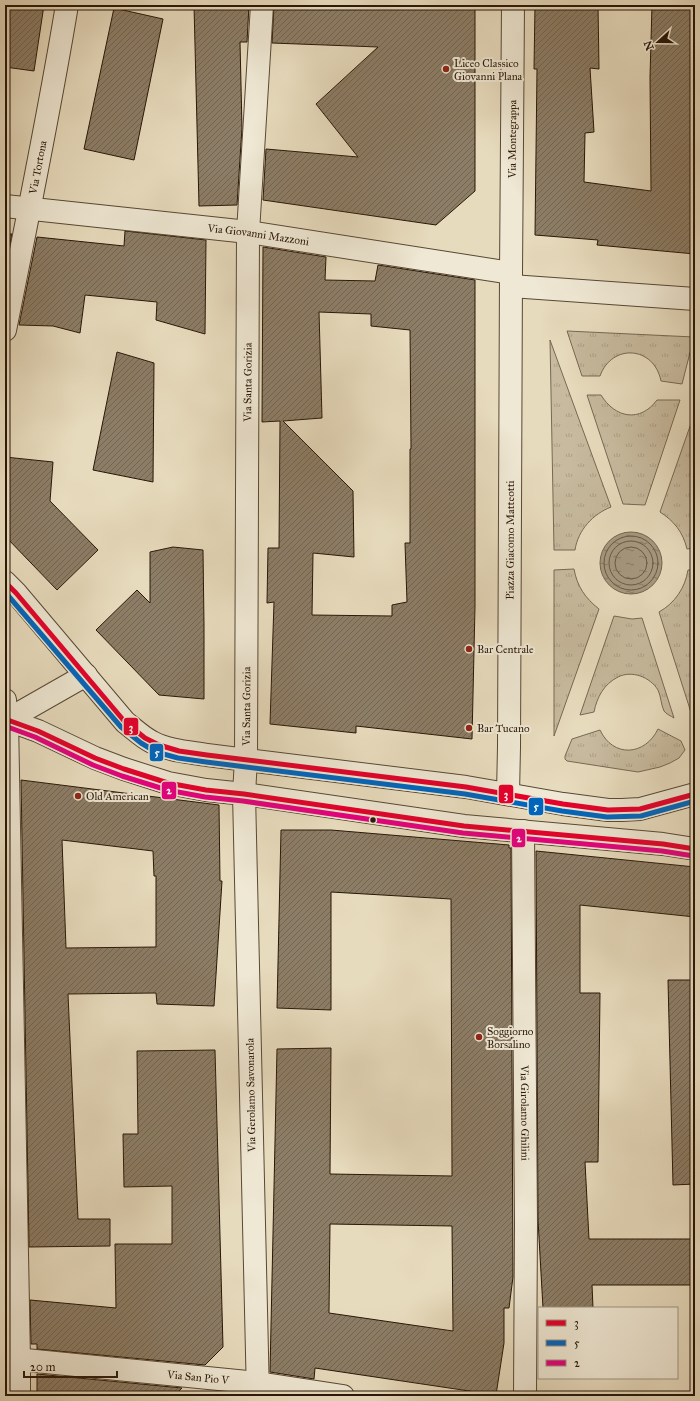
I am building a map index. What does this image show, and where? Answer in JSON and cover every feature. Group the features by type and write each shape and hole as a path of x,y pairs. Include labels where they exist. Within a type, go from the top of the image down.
{"street":[{"name":"Via Tortona","path":"5,330 54,83 67,5"},
{"name":"Via Santa Gorizia","path":"244,794 246,759 248,232 262,5"},
{"name":"Via Montegrappa","path":"510,280 513,5"},
{"name":"Via Giovanni Mazzoni","path":"5,206 248,232 510,280"},
{"path":"510,280 695,299"},
{"name":"Piazza Giacomo Matteotti","path":"508,794 510,748 510,280"},
{"path":"5,582 125,722 153,743 161,746 177,750 466,787 563,804 622,810 649,807 695,794"},
{"path":"6,713 86,675"},
{"path":"6,713 38,731 95,758 168,783 206,790 244,794 464,826 664,844 695,849"},
{"path":"6,713 12,1359 19,1396"},
{"name":"Via Gerolamo Savonarola","path":"244,794 258,1390"},
{"name":"Via Girolamo Ghilini","path":"523,831 526,1224 525,1396"},
{"name":"Via San Pio V","path":"12,1359 258,1390 343,1396"}],"green space":[{"path":"567,331 694,337 682,384 661,381 657,369 650,361 642,355 632,353 623,354 614,358 606,365 600,376 582,376"},
{"path":"550,340 611,507 592,518 579,536 575,550 554,550"},
{"path":"587,395 601,395 613,409 628,415 636,415 643,412 657,400 680,400 645,505 623,504"},
{"path":"695,412 695,548 687,549 680,532 670,519 660,512"},
{"path":"574,569 577,581 582,591 599,609 554,736 554,570"},
{"path":"688,570 695,570 695,725 659,612 674,600 682,589"},
{"path":"614,616 632,619 642,618 674,718 664,711 659,692 655,685 646,678 629,674 618,677 605,687 599,696 594,712 580,715"},
{"path":"658,729 681,741 685,750 679,758 660,767 638,772 567,761 565,759 572,739 600,730 606,739 613,745 621,749 629,750 637,749 645,744 652,738"}],"water":[{"path":"631,532 648,537 653,541 657,546 662,563 657,580 653,585 648,589 631,594 614,589 609,585 605,580 600,563 605,546 609,541 614,537"}],"building":[{"path":"5,5 44,5 34,71 5,67"},
{"path":"194,5 249,5 247,42 240,42 242,128 237,205 199,206"},
{"path":"274,5 475,5 475,191 436,225 263,200 266,149 358,157 316,104 378,47 272,43"},
{"path":"535,5 598,5 599,69 590,68 594,132 585,133 584,182 651,191 650,77 652,5 695,5 695,254 597,245 598,240 535,235 537,69 534,69"},
{"path":"114,8 163,19 134,160 84,149"},
{"path":"125,231 206,240 205,334 156,320 157,302 85,295 80,333 53,326 19,325 37,237 124,246"},
{"path":"5,234 12,234 5,267"},
{"path":"263,247 326,257 325,280 375,281 378,265 475,280 475,606 472,739 356,726 356,733 270,724 274,602 267,603 268,548 279,548 280,421 262,422","holes":["319,312 371,314 371,326 410,330 410,543 405,543 407,602 392,605 392,616 312,615 313,553 354,557 353,491 283,421 322,418"]},
{"path":"117,352 154,363 153,482 93,470"},
{"path":"5,457 53,462 50,501 98,550 57,590 5,536"},
{"path":"173,547 203,550 204,699 159,695 96,630 137,590 150,603 150,552"},
{"path":"21,780 219,805 220,881 222,881 214,1006 157,1004 156,993 68,994 78,1219 110,1219 110,1246 29,1247","holes":["62,840 153,851 154,876 156,876 156,947 66,948"]},
{"name":"Soggiorno Borsalino","path":"281,830 331,830 509,845 509,848 511,848 513,1277 509,1308 504,1308 504,1343 496,1395 315,1368 314,1379 270,1372 277,1049 331,1048 330,1174 452,1176 451,899 331,892 331,1010 277,1008","holes":["330,1224 452,1226 453,1331 329,1313"]},
{"path":"536,851 695,867 695,917 580,905 580,993 600,993 598,1162 585,1162 589,1239 695,1239 695,1285 592,1285 593,1307 543,1307 538,1220"},
{"path":"668,980 695,980 695,1184 673,1185"},
{"path":"215,1050 223,1347 205,1365 37,1349 37,1344 31,1344 30,1300 116,1308 115,1244 172,1244 172,1186 124,1187 123,1134 138,1134 137,1051"},
{"path":"5,1297 6,1340 5,1340"},
{"path":"37,1374 182,1388 174,1396 37,1396"}],"transit line":[{"name":"3","path":"5,582 125,722 145,738 159,745 179,751 466,787 563,804 608,810 640,809 695,794"},
{"name":"5","path":"5,592 121,727 141,743 156,752 178,758 465,794 562,811 607,817 641,816 695,801"},
{"name":"3","path":"5,719 38,731 95,758 168,783 206,790 244,794 464,826 663,844 695,849"},
{"name":"2","path":"5,726 35,737 93,765 167,790 205,797 243,801 463,833 662,851 694,856"}],"place":[{"name":"Liceo Classico Giovanni Plana","path":"446,69"},
{"name":"Bar Centrale","path":"469,649"},
{"name":"Bar Tucano","path":"469,728"},
{"name":"Old American","path":"78,796"},
{"name":"Soggiorno Borsalino","path":"479,1037"}]}
